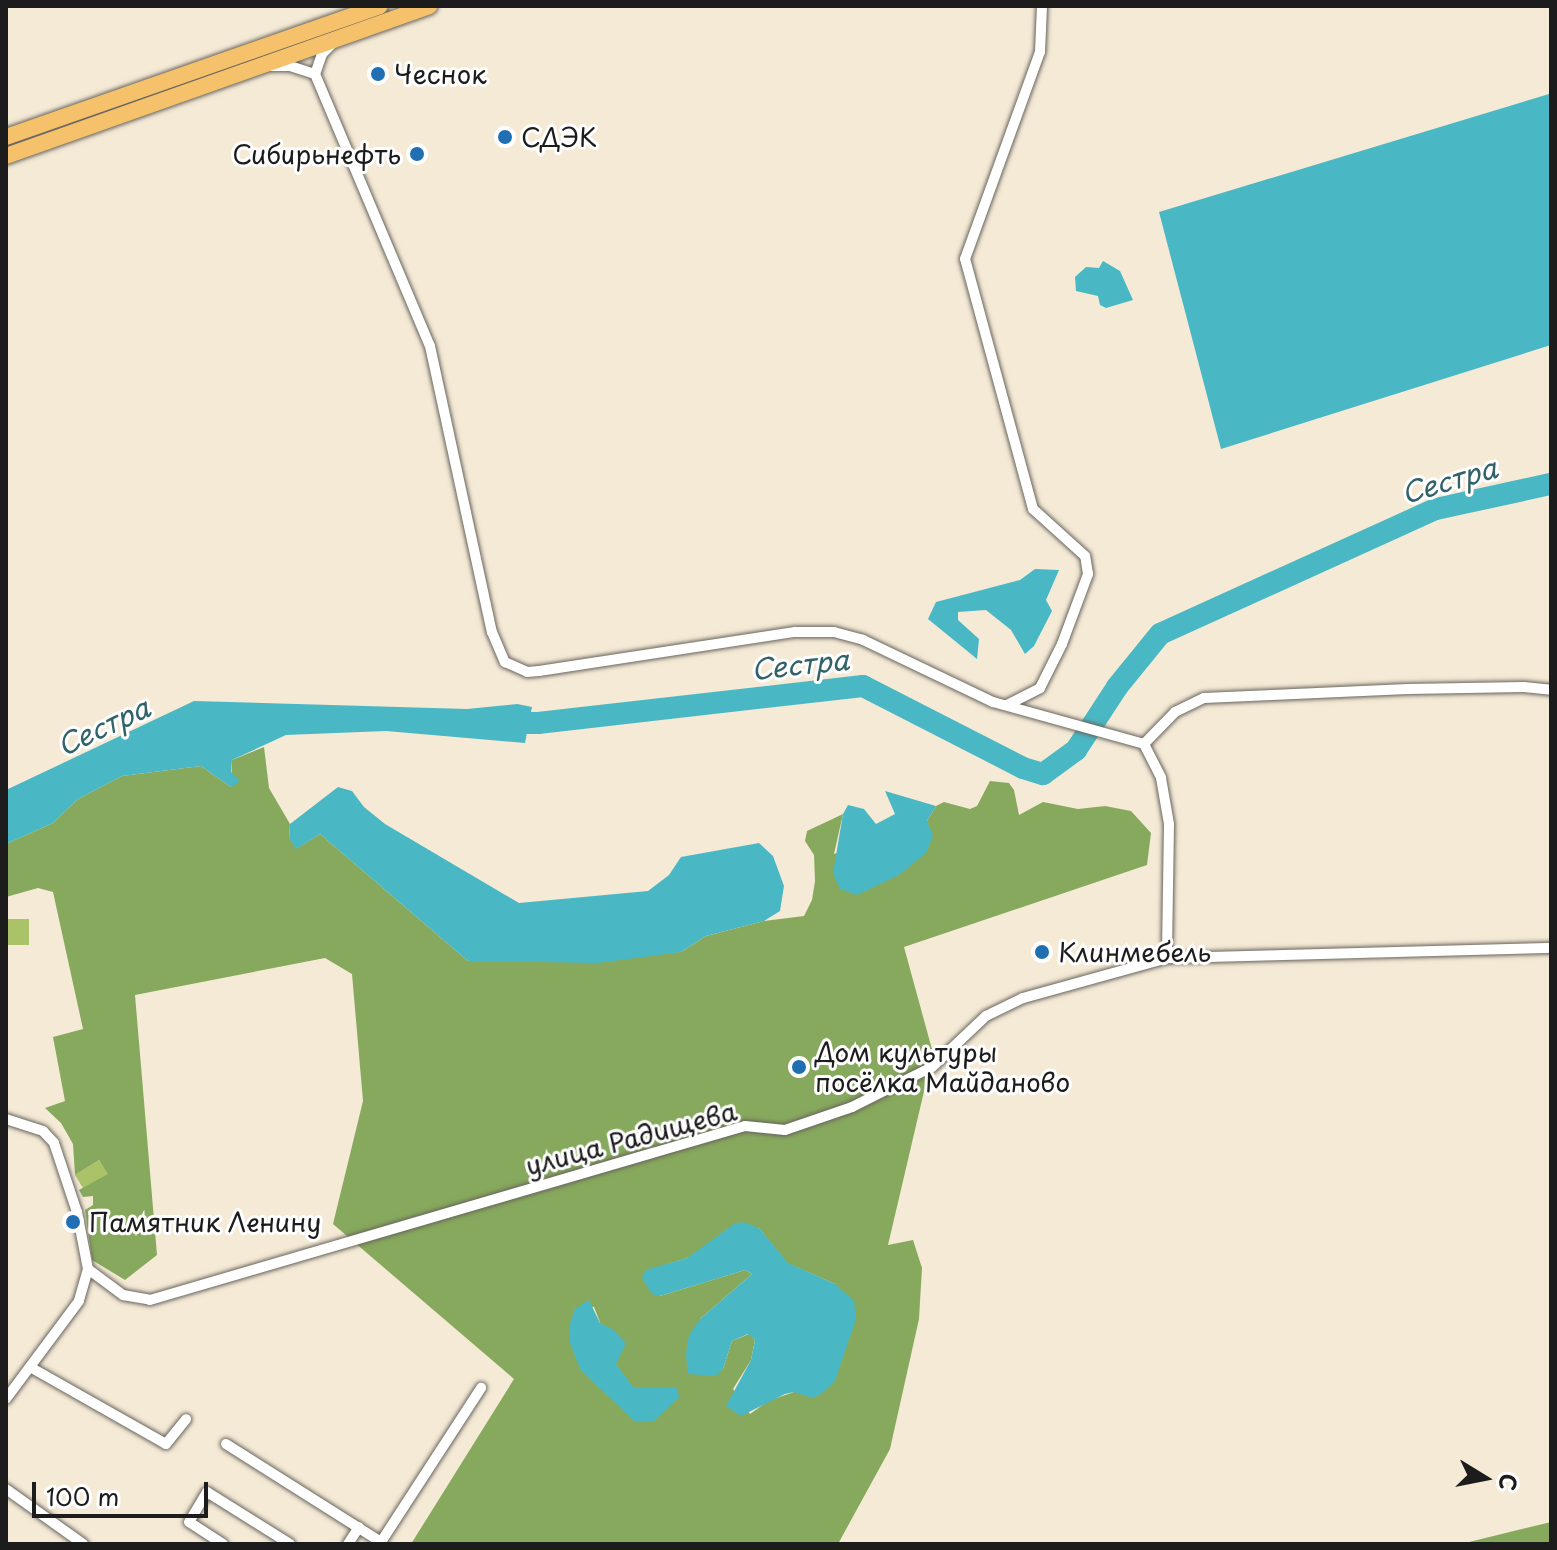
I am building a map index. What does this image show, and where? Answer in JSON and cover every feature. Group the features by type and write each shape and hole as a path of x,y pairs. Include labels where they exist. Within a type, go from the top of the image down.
{"highway":[{"path":"6,137 380,6"},
{"path":"6,156 267,66 429,6"}],"street":[{"path":"1011,706 1040,688 1062,644 1088,574 1085,556 1033,509 965,259 1040,52 1042,6"},
{"path":"334,41 322,54 315,74 430,346 492,632 505,662 527,672 539,671 795,632 834,632 863,640 1011,706 1144,744 1161,778 1169,824 1167,958"},
{"path":"267,66 290,66 315,74"},
{"path":"1144,744 1175,712 1204,698 1408,689 1524,687 1551,690"},
{"name":"улица Радищева","path":"88,1269 123,1295 150,1300 745,1126 785,1130 852,1107 932,1067 986,1016 1023,998 1167,958 1551,948"},
{"path":"6,1119 43,1131 54,1143 75,1203 88,1269 79,1301 6,1399"},
{"path":"30,1367 166,1444 186,1419"},
{"path":"226,1444 381,1542 481,1388"},
{"path":"6,1489 83,1544"},
{"path":"223,1544 189,1522 207,1492 290,1544"},
{"path":"348,1544 359,1527"}],"green space":[{"path":"264,747 269,788 290,824 289,838 297,848 320,834 468,961 681,952 706,936 764,921 804,916 812,900 815,881 814,855 805,841 807,831 843,814 834,854 927,821 936,806 944,802 970,809 977,806 990,781 1009,783 1014,790 1019,815 1043,802 1078,809 1105,806 1131,811 1151,833 1147,865 904,947 933,1053 888,1245 913,1240 922,1268 919,1319 890,1449 838,1544 411,1544 514,1379 333,1224 363,1101 352,974 325,958 135,995 157,1255 125,1280 92,1260 85,1210 93,1205 93,1196 83,1197 79,1190 108,1174 99,1160 75,1175 73,1144 61,1123 45,1108 65,1101 53,1037 83,1029 53,892 38,888 6,897 6,844 53,823 78,799 122,776 201,766 231,787 232,760","holes":["759,1228 787,1263 835,1284 794,1392 768,1401 750,1414 733,1389 751,1360 755,1340 749,1334 732,1341 723,1369 700,1319 752,1274 745,1270 660,1296 646,1271 687,1258","594,1307 616,1364 633,1387 575,1309"]},
{"path":"6,919 29,919 29,945 6,945"},
{"path":"99,1160 109,1174 84,1190 75,1175"},
{"path":"1551,1522 1551,1544 1461,1544"}],"water":[{"path":"1551,86 1551,345 1221,449 1159,212 1549,94"},
{"path":"1103,261 1120,271 1133,300 1106,308 1100,305 1098,296 1076,291 1075,277 1086,267 1099,268"},
{"path":"1035,569 1059,570 1046,600 1052,611 1034,646 1025,654 1011,630 986,610 958,612 958,620 979,639 977,659 928,619 936,602 1020,580"},
{"path":"194,701 467,709 517,704 532,707 525,743 386,731 286,735 232,760 231,772 240,781 231,787 201,766 122,776 78,799 53,823 6,844 6,790"},
{"path":"338,787 352,791 364,807 385,824 519,903 648,891 669,875 681,857 759,843 773,856 784,886 780,911 764,921 706,936 681,952 598,963 468,961 320,834 296,849 289,838 290,824"},
{"path":"885,791 936,806 927,821 933,836 926,853 899,875 857,895 840,889 833,873 843,814 848,805 864,809 876,824 895,814"},
{"path":"743,1222 759,1228 788,1263 835,1284 854,1301 856,1319 835,1381 821,1394 813,1398 794,1392 785,1394 741,1416 726,1406 751,1360 755,1340 748,1334 732,1341 723,1369 716,1376 688,1374 686,1354 689,1335 700,1319 752,1274 745,1270 660,1296 652,1294 642,1278 646,1270 687,1258 734,1224"},
{"path":"589,1300 600,1323 614,1330 626,1343 616,1364 633,1387 677,1388 679,1397 653,1422 635,1422 580,1369 570,1343 569,1326 575,1309"}],"waterway":[{"name":"Сестра","path":"501,723 538,723 863,686 1023,768 1043,774 1076,750 1117,687 1160,634 1436,509 1551,484"}],"place":[{"name":"Чеснок","path":"378,74"},
{"name":"СДЭК","path":"505,137"},
{"name":"Сибирьнефть","path":"417,154"},
{"name":"Клинмебель","path":"1042,952"},
{"name":"Дом культуры посёлка Майданово","path":"799,1067"},
{"name":"Памятник Ленину","path":"73,1222"}]}
